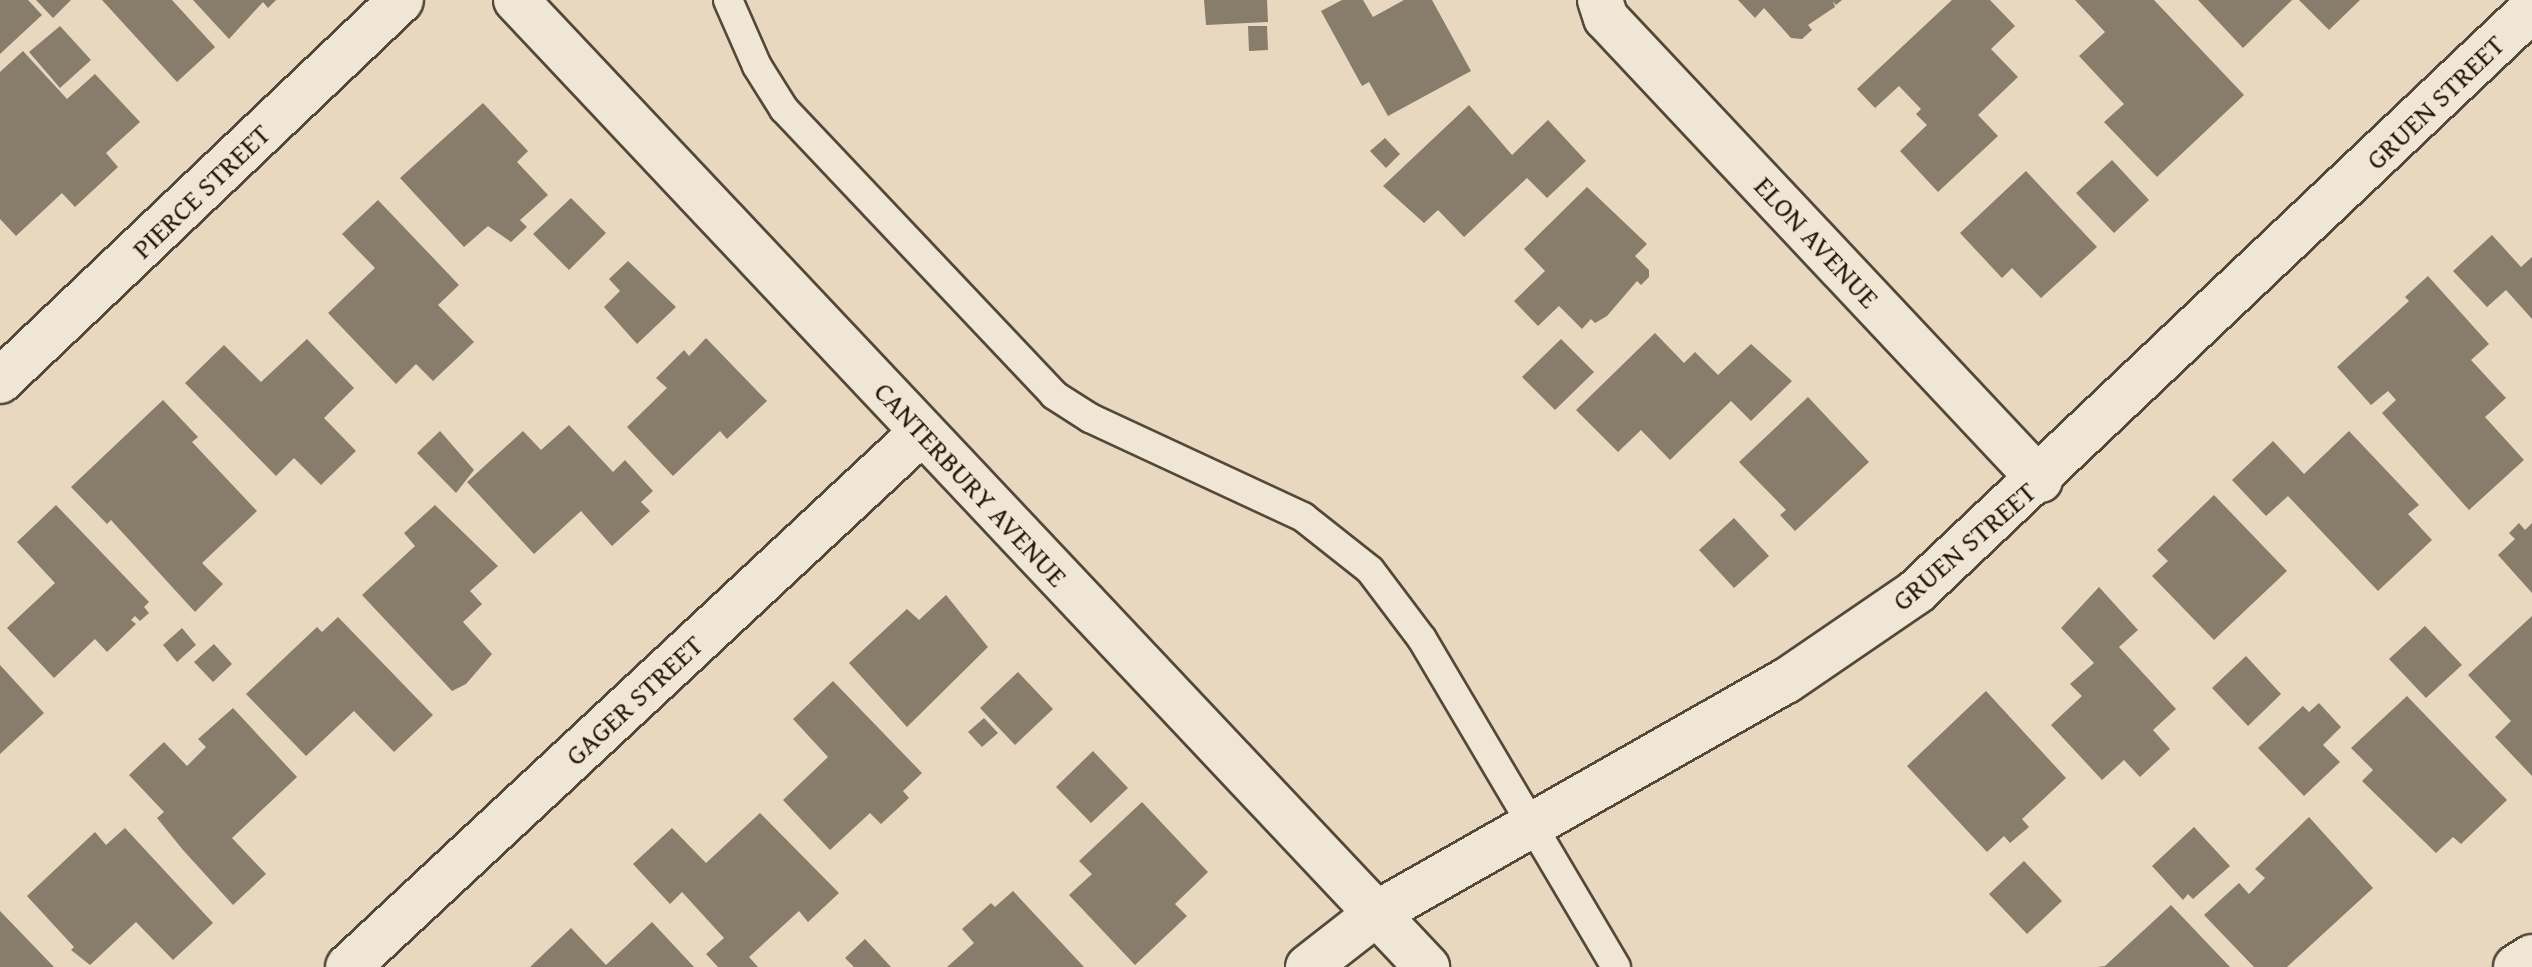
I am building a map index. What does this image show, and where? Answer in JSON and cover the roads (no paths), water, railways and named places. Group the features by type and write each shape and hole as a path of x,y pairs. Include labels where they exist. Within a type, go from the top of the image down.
{"street":[{"name":"PIERCE STREET","path":"0,381 401,0"},
{"name":"CANTERBURY AVENUE","path":"516,0 1427,967"},
{"name":"ELON AVENUE","path":"1600,0 1606,18 2040,480"},
{"name":"GRUEN STREET","path":"1308,967 1377,913 1799,672 1916,592 2040,480 2532,9"},
{"name":"GAGER STREET","path":"348,967 921,433"},
{"path":"2516,967 2532,957"}],"lane":[{"path":"728,0 757,66 784,109 1054,395 1090,418 1303,517 1370,570 1422,639 1536,823 1616,967"}]}
